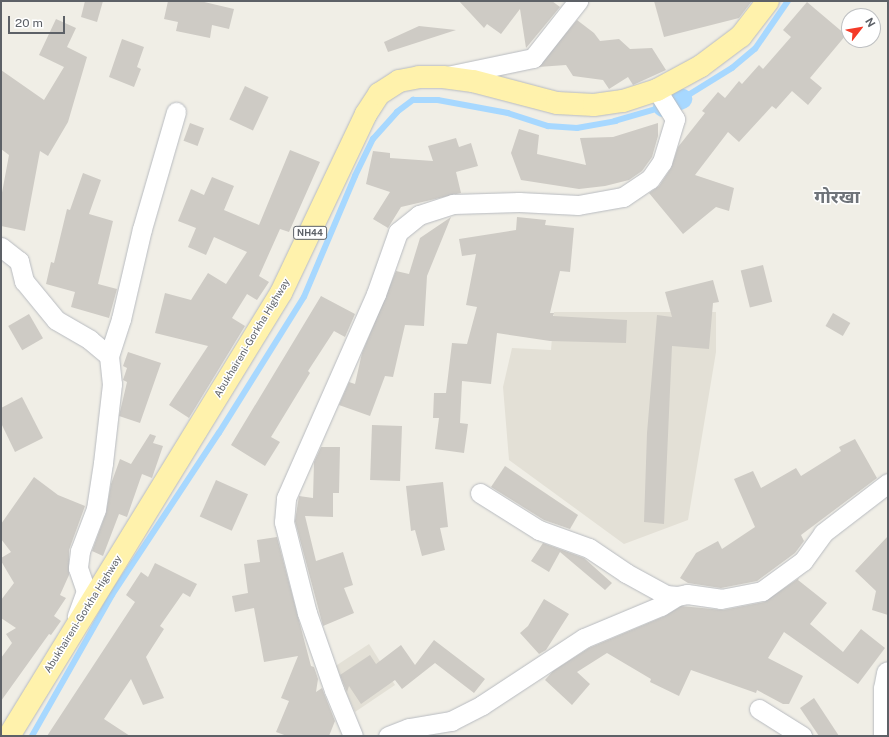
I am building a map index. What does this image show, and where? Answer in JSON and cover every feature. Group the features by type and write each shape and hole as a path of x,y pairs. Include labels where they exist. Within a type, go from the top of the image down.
{"main road":[{"name":"Abukhaireni-Gorkha Highway","path":"9,736 282,293 366,114 379,94 399,81 419,77 473,81 557,103 594,105 623,101 657,90 701,66 741,36 768,1"}],"street":[{"path":"442,78 533,58 578,1"},
{"path":"353,736 334,690 307,613 284,522 286,498 370,307 398,232 419,215 452,204 519,202 578,205 623,197 650,179 662,162 675,119 657,90"},
{"path":"70,636 86,591 78,568 80,551 96,509 101,478 112,384 109,356 121,319 142,229 176,112"},
{"path":"1,247 19,261 24,281 56,320 90,340 109,356"},
{"path":"480,493 539,530 589,548 626,573 666,596 687,594 721,599 762,591 803,561 823,533 888,483"},
{"path":"388,736 409,728 451,721 482,706 584,638 661,606 677,596"},
{"path":"885,736 885,689 888,673"},
{"path":"759,709 802,736"}],"shaded area":[{"path":"554,312 716,312 716,352 688,520 624,544 509,460 503,387 512,348 551,350"},
{"path":"369,644 395,685 355,712 334,667"}],"building":[{"path":"85,1 103,1 97,22 81,17"},
{"path":"168,1 200,1 234,9 229,29 212,25 210,38 176,31 178,22 164,19"},
{"path":"459,1 552,1 560,7 526,48 520,9 501,34 487,24 484,28"},
{"path":"654,1 752,1 739,18 664,37"},
{"path":"807,2 841,31 841,41 810,78 822,88 808,105 792,91 776,109 772,106 739,142 728,132 695,175 734,188 729,211 716,207 683,234 649,193 659,186 671,168 678,147 705,113 702,111 718,92 725,98 739,81 742,84 759,65 763,69 791,37 783,30"},
{"path":"56,19 76,28 67,47 87,57 68,122 48,156 40,151 25,231 1,226 1,198 9,155 1,149 1,70 44,100 64,67 39,55"},
{"path":"577,20 594,33 600,41 619,39 630,49 652,48 666,70 633,85 628,77 609,89 603,80 573,76 566,65 538,67"},
{"path":"419,26 456,30 388,52 384,42"},
{"path":"122,39 144,47 137,67 141,69 134,87 109,77"},
{"path":"245,86 269,97 253,131 229,120"},
{"path":"190,123 204,128 198,146 184,141"},
{"path":"658,123 658,136 652,157 642,171 629,180 605,186 579,189 521,180 511,153 519,129 539,135 537,154 586,165 580,138 613,137"},
{"path":"456,138 459,147 471,143 478,166 456,172 461,193 401,207 388,228 373,219 390,192 366,184 373,151 390,153 390,158 433,161 428,146"},
{"path":"290,150 320,162 289,232 280,229 259,276 269,282 257,300 247,294 232,318 245,326 189,418 169,405 208,346 155,333 165,293 191,300 208,273 226,284 247,252 214,237 206,255 188,247 196,228 178,221 191,189 204,195 212,177 234,186 224,210 259,225"},
{"path":"83,173 101,180 89,214 113,221 98,284 117,289 109,318 71,307 75,292 46,284 51,262 54,263 67,209 70,210"},
{"path":"451,217 427,276 424,326 405,325 393,377 385,376 370,416 339,405 349,382 355,384 362,353 396,271 409,274 420,238"},
{"path":"517,217 546,220 545,225 574,228 570,272 560,271 550,313 554,313 553,316 627,320 626,343 550,341 497,333 491,384 462,381 460,423 468,424 464,453 435,449 439,418 433,418 434,393 446,393 452,343 467,344 477,307 466,305 476,254 462,256 459,239 516,230"},
{"path":"763,265 772,302 750,307 741,271"},
{"path":"713,280 719,302 713,303 709,349 672,346 664,524 644,522 647,433 657,315 672,317 665,292"},
{"path":"321,296 355,314 345,337 334,331 308,371 310,373 271,437 280,442 265,466 231,445"},
{"path":"833,313 850,323 843,336 826,326"},
{"path":"29,314 43,338 22,350 8,326"},
{"path":"128,352 161,363 140,423 119,416 127,382 123,380 127,368 123,366"},
{"path":"22,397 43,438 15,452 1,423 1,408"},
{"path":"372,425 402,426 400,481 370,480"},
{"path":"150,434 156,436 153,443 163,446 152,478 142,474 127,517 119,514 103,556 92,551 106,513 111,484 120,459 131,464"},
{"path":"855,439 877,478 801,535 804,541 795,553 757,581 721,588 688,583 680,578 696,553 718,541 722,549 755,527 734,479 753,471 761,488 796,468 801,476 841,451 839,447"},
{"path":"321,447 340,447 339,493 333,493 333,517 305,516 316,561 343,552 353,585 344,588 354,613 323,626 295,521 299,496 313,498 314,462"},
{"path":"505,466 578,515 570,529 544,520 491,487"},
{"path":"34,477 58,495 85,506 69,550 69,575 60,595 66,598 54,616 61,621 51,635 49,634 1,701 1,658 12,643 6,634 16,628 1,618 1,600 14,583 1,561 1,558 11,552 1,539 1,524"},
{"path":"216,480 248,494 232,531 200,517"},
{"path":"443,482 448,527 440,528 445,550 422,556 415,530 411,531 406,486"},
{"path":"888,536 888,615 872,610 876,591 855,571"},
{"path":"277,537 311,666 314,667 318,679 316,692 322,688 335,721 329,736 287,736 276,732 289,701 281,698 298,656 264,662 254,608 235,612 232,596 248,593 244,564 260,562 257,540"},
{"path":"543,543 584,558 612,583 605,590 560,552 549,572 531,561"},
{"path":"155,563 197,584 190,597 183,593 160,626 164,629 146,657 164,698 143,705 131,679 104,719 130,736 47,736 135,602 126,595 141,572 148,577"},
{"path":"799,578 798,580 827,603 810,624 843,652 861,629 885,648 858,684 784,632 768,658 803,676 789,704 783,704 757,690 756,693 691,670 679,696 650,682 651,679 607,653 577,672 590,684 572,705 545,680 553,671 589,648 665,616 681,606 723,610 764,602"},
{"path":"544,599 569,614 546,650 539,654 520,633 528,626"},
{"path":"434,640 485,679 474,693 435,663 402,689 395,680 361,704 349,686 347,692 340,675 370,655 376,664 401,645 415,665"},
{"path":"814,698 839,736 819,736 800,708"}],"waterway":[{"path":"682,99 732,68 755,49 788,1"},
{"path":"663,107 682,99"},
{"path":"32,736 112,595 219,433 304,297 355,176 373,139 397,112 413,100 438,100 508,113 548,126 577,128 615,121 663,107"}],"district":[{"name":"गोरखा","path":"837,197"}]}
